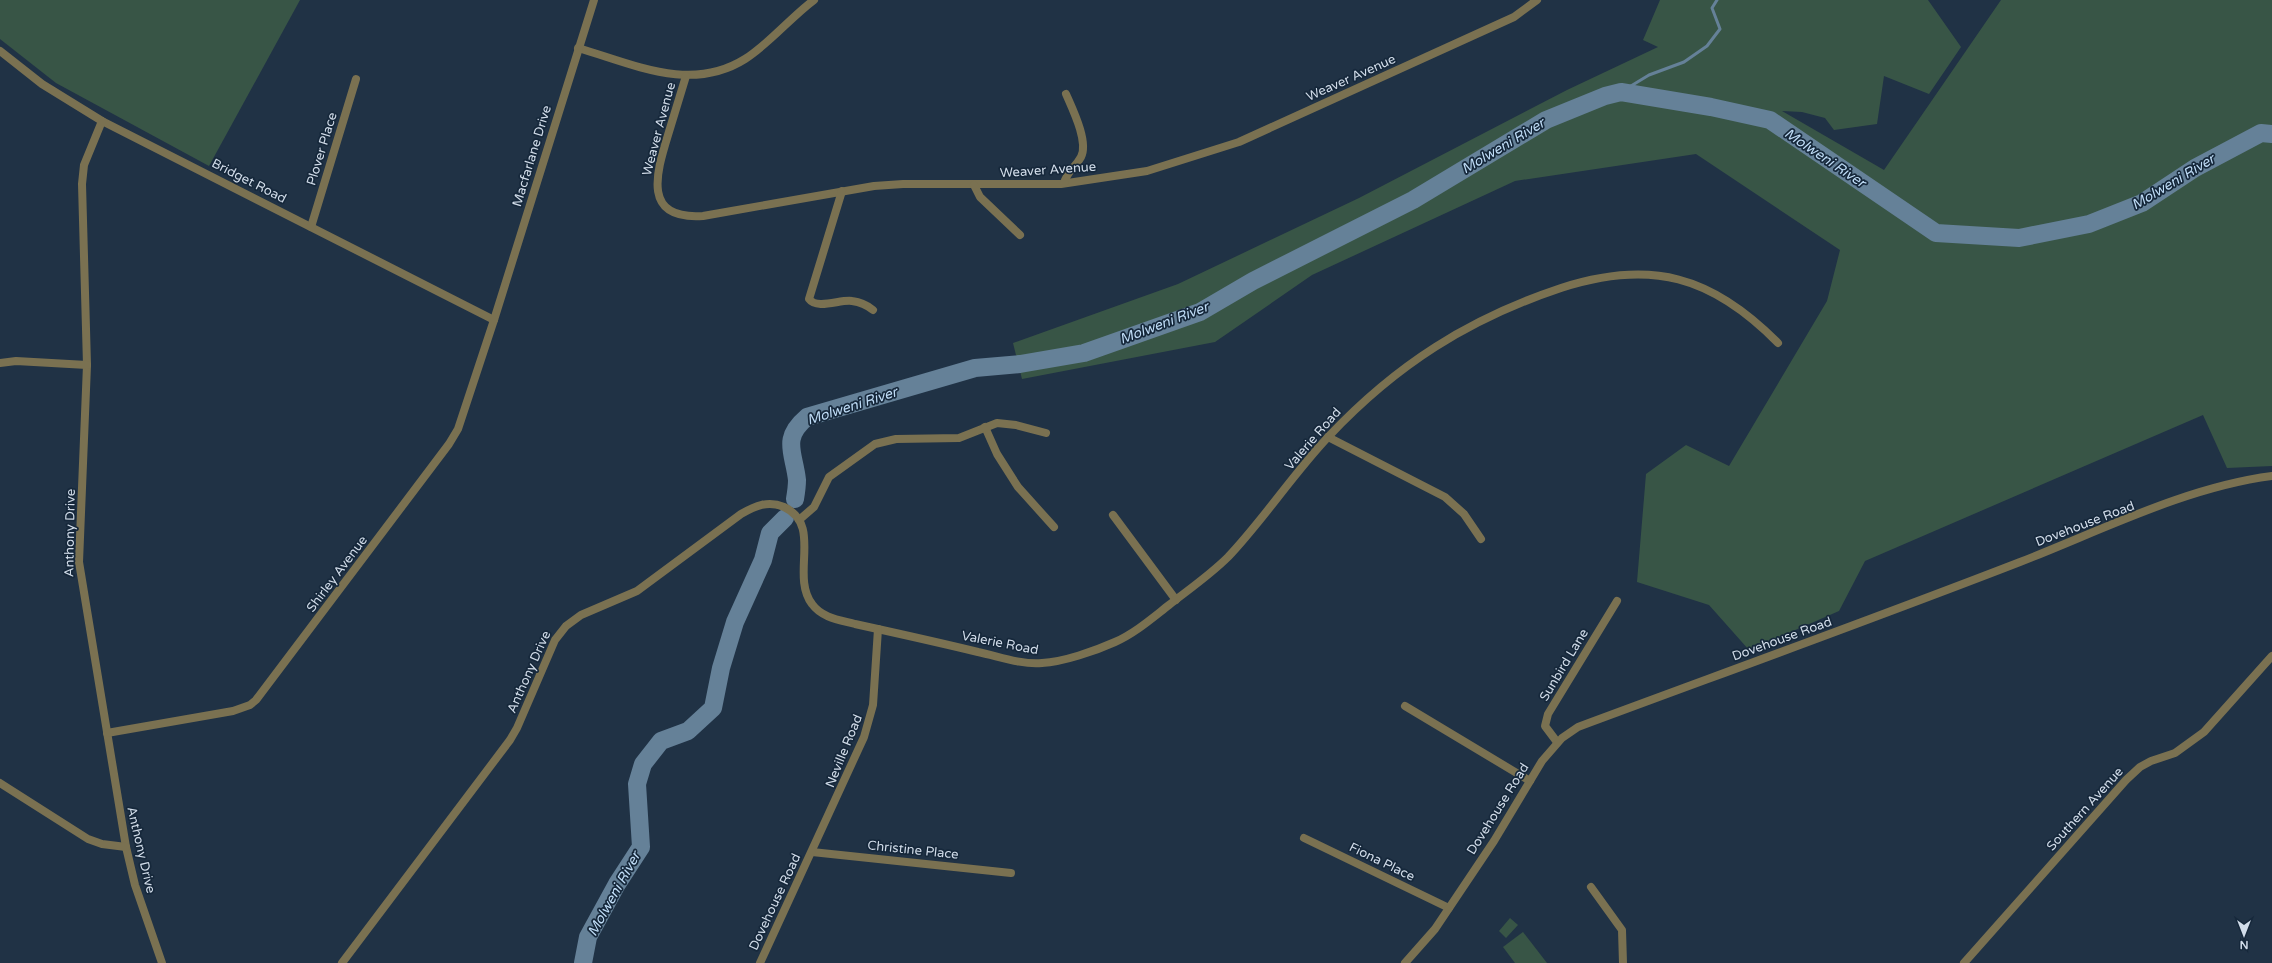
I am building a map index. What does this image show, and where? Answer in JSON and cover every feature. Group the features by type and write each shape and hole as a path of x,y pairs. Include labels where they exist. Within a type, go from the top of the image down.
{"street":[{"name":"Macfarlane Drive","path":"494,320 594,0"},
{"path":"578,48 666,74 686,76 712,73 744,59 814,0"},
{"name":"Weaver Avenue","path":"686,76 657,173 658,193 669,210 678,215 688,217 704,216 842,191 903,184 974,185 1064,183 1147,171 1239,142 1514,17 1537,0"},
{"name":"Bridget Road","path":"0,51 42,84 102,121 494,320"},
{"name":"Plover Place","path":"311,227 356,79"},
{"path":"1064,183 1067,173 1080,158 1083,151 1075,114 1066,94"},
{"name":"Anthony Drive","path":"102,121 84,165 82,184 87,365 79,562 126,847 135,885 162,963"},
{"path":"974,185 980,196 1020,235"},
{"path":"842,191 809,299 816,304 854,301 866,305 873,310"},
{"name":"Valerie Road","path":"878,629 1013,660 1041,663 1091,651 1116,641 1140,628 1227,558 1328,437 1388,380 1453,335 1525,301 1572,285 1609,276 1657,275 1696,284 1730,302 1778,343"},
{"name":"Shirley Avenue","path":"107,733 233,711 250,705 256,700 449,444 458,429 494,320"},
{"path":"0,363 16,361 87,365"},
{"path":"878,629 830,617 817,610 811,604 803,585 805,537 799,520 814,508 830,477 875,444 896,440 959,438 985,427 1003,423 1046,433"},
{"path":"985,427 998,454 1018,487 1054,527"},
{"path":"1328,437 1445,497 1464,514 1480,539"},
{"name":"Dovehouse Road","path":"1405,963 1430,936 1530,781 1557,742 1578,727 1917,601 2167,504 2249,479 2272,476"},
{"name":"Anthony Drive","path":"342,963 510,740 517,728 555,640 566,626 581,614 637,591 741,514 754,507 764,504 776,504 788,509 799,520"},
{"path":"1113,515 1176,600"},
{"name":"Sunbird Lane","path":"1557,742 1545,726 1548,714 1617,601"},
{"name":"Neville Road","path":"812,852 860,748 870,721 873,704 878,629"},
{"name":"Southern Avenue","path":"1964,963 2126,780 2151,761 2175,753 2192,743 2204,732 2272,656"},
{"path":"1405,706 1530,781"},
{"path":"0,783 88,839 102,844 126,847"},
{"name":"Fiona Place","path":"1304,838 1449,908"},
{"name":"Dovehouse Road","path":"760,963 812,852"},
{"name":"Christine Place","path":"812,852 1011,873"},
{"path":"1591,887 1622,930 1623,963"}],"green space":[{"path":"0,0 300,0 209,166 56,83 0,39"},
{"path":"1660,0 1928,0 1961,47 1929,94 1884,76 1877,124 1834,130 1825,118 1802,112 1782,111 1884,170 2001,0 2272,0 2272,466 2227,468 2203,415 1865,561 1839,611 1749,650 1709,605 1637,582 1646,474 1686,445 1729,466 1827,301 1840,250 1696,154 1515,181 1312,275 1215,342 1022,379 1013,343 1178,284 1359,198 1567,90 1658,47 1643,40"},
{"path":"1510,918 1518,925 1506,938 1499,931"},
{"path":"1523,932 1547,963 1515,963 1503,947"}],"waterway":[{"path":"1621,92 1649,75 1684,62 1707,46 1720,29 1712,8 1717,0"},
{"name":"Molweni River","path":"795,499 797,480 791,446 792,439 794,432 807,417 975,368 1020,364 1084,353 1200,312 1253,281 1413,200 1546,120 1605,96 1621,92 1711,107 1770,120 1936,233 2019,238 2089,224 2142,203 2195,168 2261,133 2272,134"},
{"name":"Molweni River","path":"583,963 588,937 617,884 641,847 637,784 643,764 661,741 688,731 713,708 721,668 735,622 763,560 770,533 785,518"}]}
